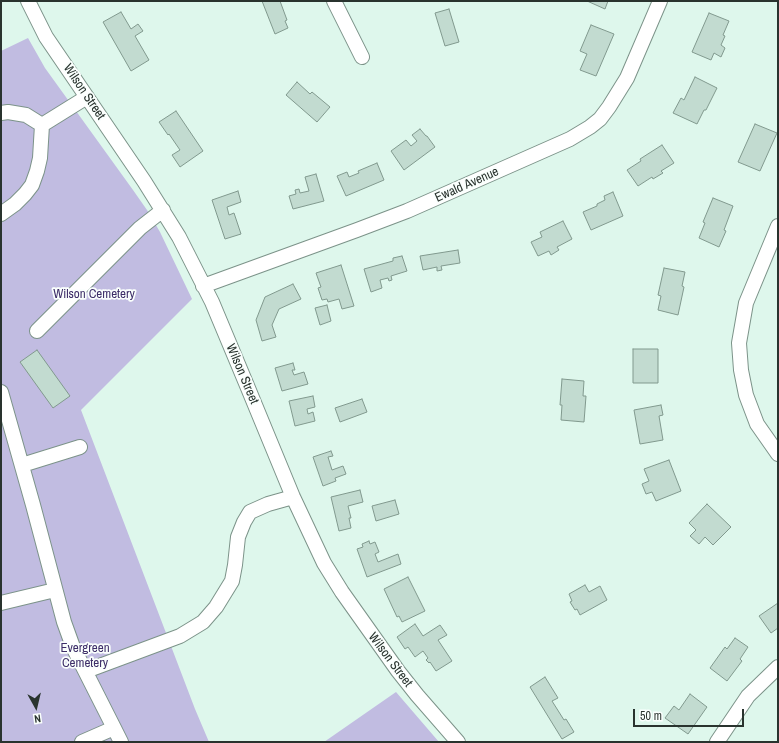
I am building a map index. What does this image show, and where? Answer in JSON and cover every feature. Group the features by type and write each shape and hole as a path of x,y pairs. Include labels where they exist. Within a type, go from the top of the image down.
{"street":[{"name":"Wilson Street","path":"28,1 46,37 144,181 179,237 212,302 293,497 324,563 345,598 398,671 458,742"},
{"path":"334,1 362,57"},
{"name":"Ewald Avenue","path":"203,286 407,211 570,139 590,127 600,119 627,78 660,1"},
{"path":"42,125 87,97"},
{"path":"1,113 8,112 26,115 42,125"},
{"path":"1,214 20,199 32,185 40,158 42,125"},
{"path":"37,331 140,228 163,210"},
{"path":"778,226 746,302 739,343 741,370 746,395 758,424 778,454"},
{"path":"1,392 64,622 73,647 121,742"},
{"path":"22,465 80,447"},
{"path":"86,671 180,636 203,622 216,607 232,581 238,537 250,512 268,504 293,497"},
{"path":"1,603 55,590"},
{"path":"717,742 748,696 778,667"},
{"path":"82,742 114,728"}],"green space":[{"path":"28,38 45,68 147,210 160,232 192,299 81,410 209,742 1,742 1,51"},
{"path":"396,692 439,742 324,742"}],"building":[{"path":"262,1 280,1 287,20 285,21 288,28 275,34"},
{"path":"587,1 608,1 605,9"},
{"path":"449,9 459,42 445,46 435,13"},
{"path":"121,12 131,29 138,24 143,31 135,36 149,60 131,71 103,22"},
{"path":"709,13 729,21 723,35 725,36 721,45 725,48 721,57 714,53 711,60 692,52"},
{"path":"591,25 614,34 596,76 580,70 587,54 580,51"},
{"path":"695,77 717,88 697,124 673,113 681,98 684,100"},
{"path":"297,82 310,94 312,92 330,107 317,122 286,95"},
{"path":"176,111 203,151 180,167 172,155 180,150 159,122"},
{"path":"755,124 777,133 760,171 738,162"},
{"path":"420,129 435,147 404,170 391,151 406,140 411,146 417,141 412,135"},
{"path":"662,145 674,163 661,171 663,173 653,179 652,177 638,186 627,170 641,161 640,159"},
{"path":"377,163 384,180 346,196 337,176 347,172 349,177 359,173 358,171"},
{"path":"316,174 324,201 293,209 289,196 296,194 295,190 299,189 300,193 309,191 305,177"},
{"path":"238,191 241,202 227,207 229,215 234,213 241,234 225,239 212,200"},
{"path":"613,192 623,216 591,230 583,212 597,206 597,204 605,200 604,196"},
{"path":"713,198 733,206 724,230 726,231 719,247 699,238 705,223 703,222"},
{"path":"563,221 572,239 557,247 559,250 551,255 549,251 538,256 531,242 542,237 540,232"},
{"path":"458,250 460,263 441,266 442,270 437,271 437,267 423,270 420,256"},
{"path":"402,256 407,271 391,276 392,280 389,281 388,278 380,280 382,288 371,292 364,269 393,261 393,258"},
{"path":"341,265 354,306 342,309 339,299 328,302 327,299 322,300 318,288 321,287 316,273"},
{"path":"664,268 685,272 682,286 684,287 678,315 658,310 661,296 658,295"},
{"path":"293,284 301,299 279,309 272,325 276,337 262,341 256,320 265,297"},
{"path":"327,305 331,321 320,325 315,308"},
{"path":"633,349 658,349 658,383 633,383"},
{"path":"37,350 70,396 53,408 20,362"},
{"path":"293,363 295,370 292,370 294,375 304,372 308,384 282,391 275,368"},
{"path":"562,379 584,381 583,396 586,396 584,422 561,420 562,405 560,405"},
{"path":"313,396 315,407 307,409 308,414 313,412 315,421 295,426 289,401"},
{"path":"362,399 367,412 340,422 335,408"},
{"path":"661,405 663,415 659,416 663,440 640,444 634,410"},
{"path":"331,451 333,456 328,457 332,470 343,466 346,474 335,478 336,481 323,486 313,457"},
{"path":"669,460 681,491 656,501 652,492 646,494 642,484 649,481 644,469"},
{"path":"360,490 363,502 348,506 351,518 349,518 351,528 339,531 331,497"},
{"path":"395,500 399,514 376,521 372,506"},
{"path":"707,504 731,527 713,545 705,537 699,544 690,536 696,530 689,523"},
{"path":"369,541 370,544 375,542 379,552 375,554 378,562 398,554 401,564 367,577 357,549 363,547 362,544"},
{"path":"408,577 425,611 402,622 399,616 397,617 384,589"},
{"path":"585,585 589,592 600,586 607,600 580,615 577,609 575,610 570,602 572,601 569,594"},
{"path":"778,603 778,628 771,633 759,616"},
{"path":"415,624 423,636 440,625 447,635 438,640 452,661 436,671 430,662 429,663 426,660 428,658 423,651 415,657 408,647 405,649 397,637"},
{"path":"735,638 748,647 740,659 742,661 727,681 710,668 725,647 727,649"},
{"path":"545,677 558,698 552,701 564,720 566,719 574,732 562,739 530,687"},
{"path":"690,694 707,707 688,734 665,718 674,706 679,710"}],"park label":[{"name":"Wilson Cemetery","path":"94,295"},
{"name":"Evergreen Cemetery","path":"85,656"}]}
